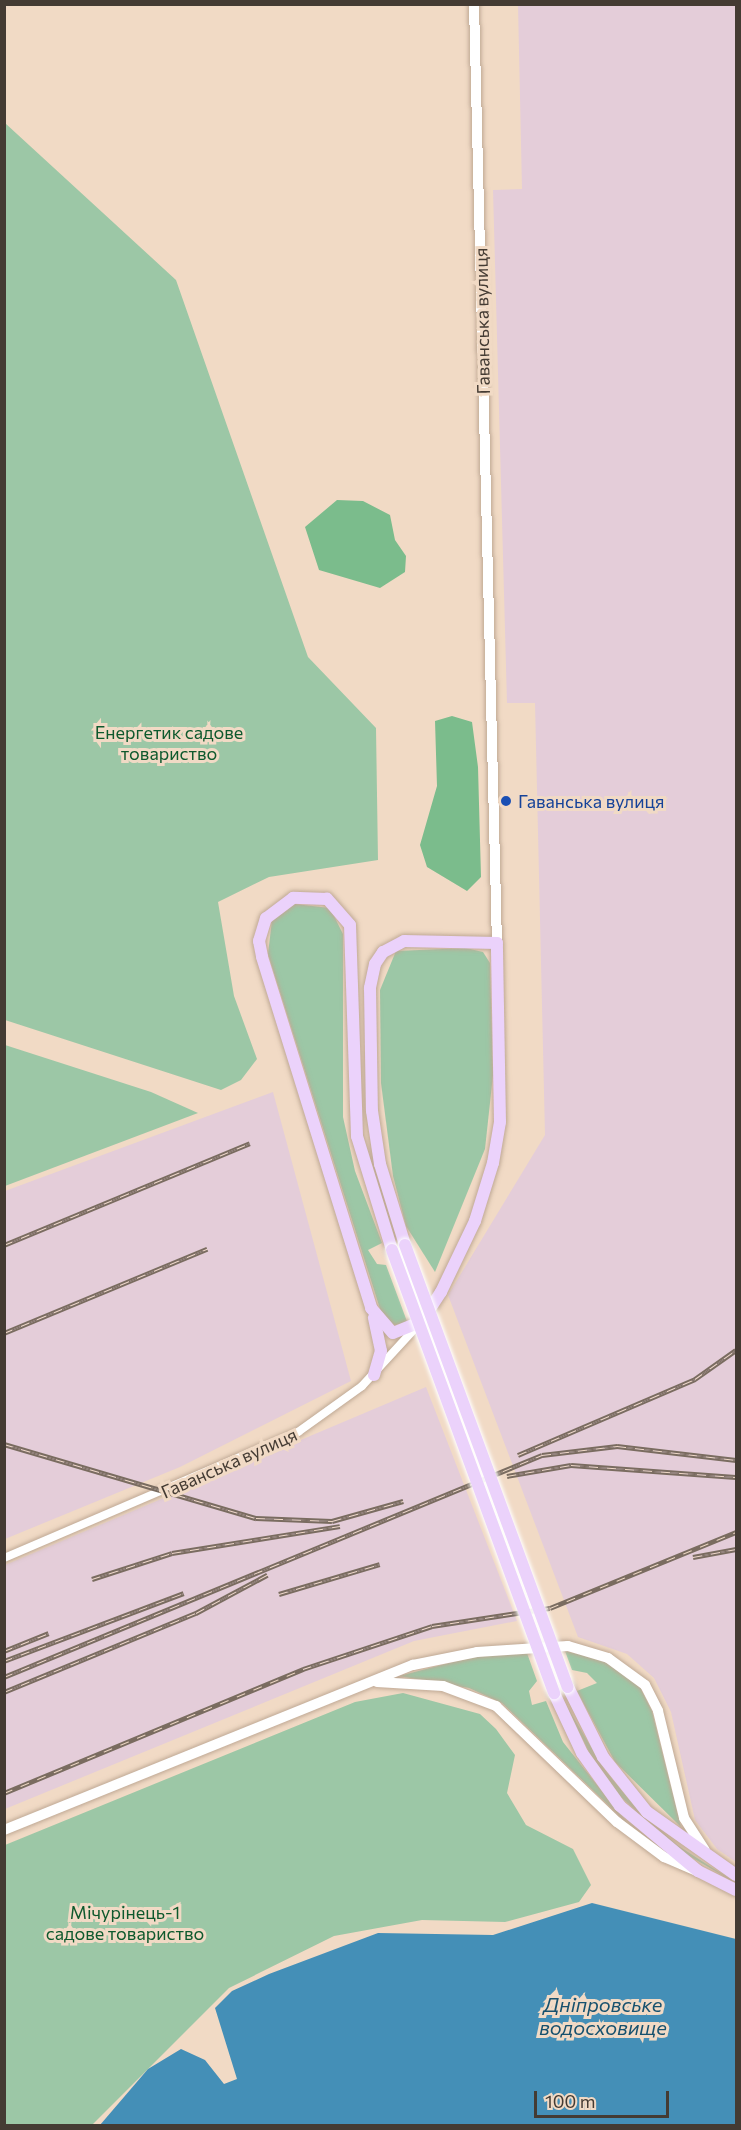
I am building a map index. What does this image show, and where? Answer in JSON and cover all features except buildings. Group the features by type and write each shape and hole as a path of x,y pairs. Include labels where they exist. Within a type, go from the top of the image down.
{"main road":[{"name":"Гаванська вулиця","path":"422,1321 454,1271 493,1163 500,1122 474,4"},
{"path":"374,1375 381,1351 371,1308 259,941 273,910 304,896 338,906 354,939 357,1136 392,1250 554,1692 582,1753 606,1789 633,1820 698,1871"},
{"path":"497,943 404,941 383,952 375,964 370,988 372,1111 380,1164 405,1245 568,1688 594,1743 631,1793 684,1843 736,1875"},
{"path":"371,1308 393,1333 422,1321"},
{"path":"4,1830 422,1663 508,1648 581,1647 624,1665 645,1685 658,1712 692,1834 723,1867"},
{"path":"371,1682 424,1682 496,1706 617,1822 664,1857 736,1890"}],"street":[{"name":"Гаванська вулиця","path":"4,1558 270,1448 331,1412 374,1375 422,1321"}],"shaded area":[{"path":"518,5 736,5 736,1862 717,1849 695,1820 671,1712 654,1678 627,1654 578,1637 448,1295 545,1135 535,703 507,703 493,190 522,189"},
{"path":"273,1092 351,1381 180,1467 5,1539 5,1191"},
{"path":"426,1387 517,1621 414,1641 5,1809 5,1565"}],"green space":[{"name":"Енергетик садове товариство","path":"5,123 176,280 308,657 376,728 378,860 269,877 218,902 234,996 257,1059 241,1080 221,1090 5,1020"},
{"path":"337,500 363,501 390,515 395,540 406,556 405,572 380,588 319,570 305,527"},
{"path":"452,716 472,722 478,767 481,877 467,891 427,867 420,845 437,786 435,721"},
{"path":"295,904 330,908 343,934 343,1117 355,1171 382,1243 368,1250 377,1264 386,1265 408,1324 392,1325 381,1312 268,954 272,920"},
{"path":"466,948 483,952 490,963 493,1075 485,1149 435,1272 406,1226 393,1176 381,1083 380,990 396,951"},
{"path":"5,1045 151,1092 198,1113 5,1186"},
{"path":"565,1651 603,1660 639,1685 652,1711 681,1827 615,1762 577,1691 597,1683 587,1673 572,1670"},
{"path":"527,1653 537,1681 529,1691 532,1705 546,1701 563,1742 628,1824 502,1703 469,1688 399,1676 476,1656"},
{"name":"Мічурінець-1 садове товариство","path":"403,1693 480,1714 496,1729 515,1755 507,1793 526,1825 573,1849 591,1885 579,1902 505,1922 422,1920 334,1936 229,1988 92,2125 5,2125 5,1845 355,1702"},
{"path":"565,1703 604,1769 636,1808 677,1845 736,1883 684,1853 621,1797 590,1754"}],"water":[{"name":"Дніпровське водосховище","path":"592,1903 736,1939 736,2125 100,2125 148,2069 181,2049 205,2060 224,2084 237,2079 215,2008 232,1991 269,1974 378,1933 493,1935"}],"railway":[{"path":"4,1245 250,1143"},
{"path":"4,1333 207,1249"},
{"path":"518,1455 695,1379 736,1350"},
{"path":"4,1444 256,1518 332,1521 403,1501"},
{"path":"4,1677 542,1455 617,1446 736,1460"},
{"path":"507,1476 571,1465 736,1477"},
{"path":"92,1579 172,1553 340,1526"},
{"path":"4,1793 303,1669 432,1626 550,1608 736,1532"},
{"path":"693,1557 736,1549"},
{"path":"279,1594 380,1564"},
{"path":"4,1692 196,1613 267,1575"},
{"path":"4,1661 184,1593"},
{"path":"4,1651 49,1633"}],"place":[{"name":"Гаванська вулиця","path":"506,801"}]}
